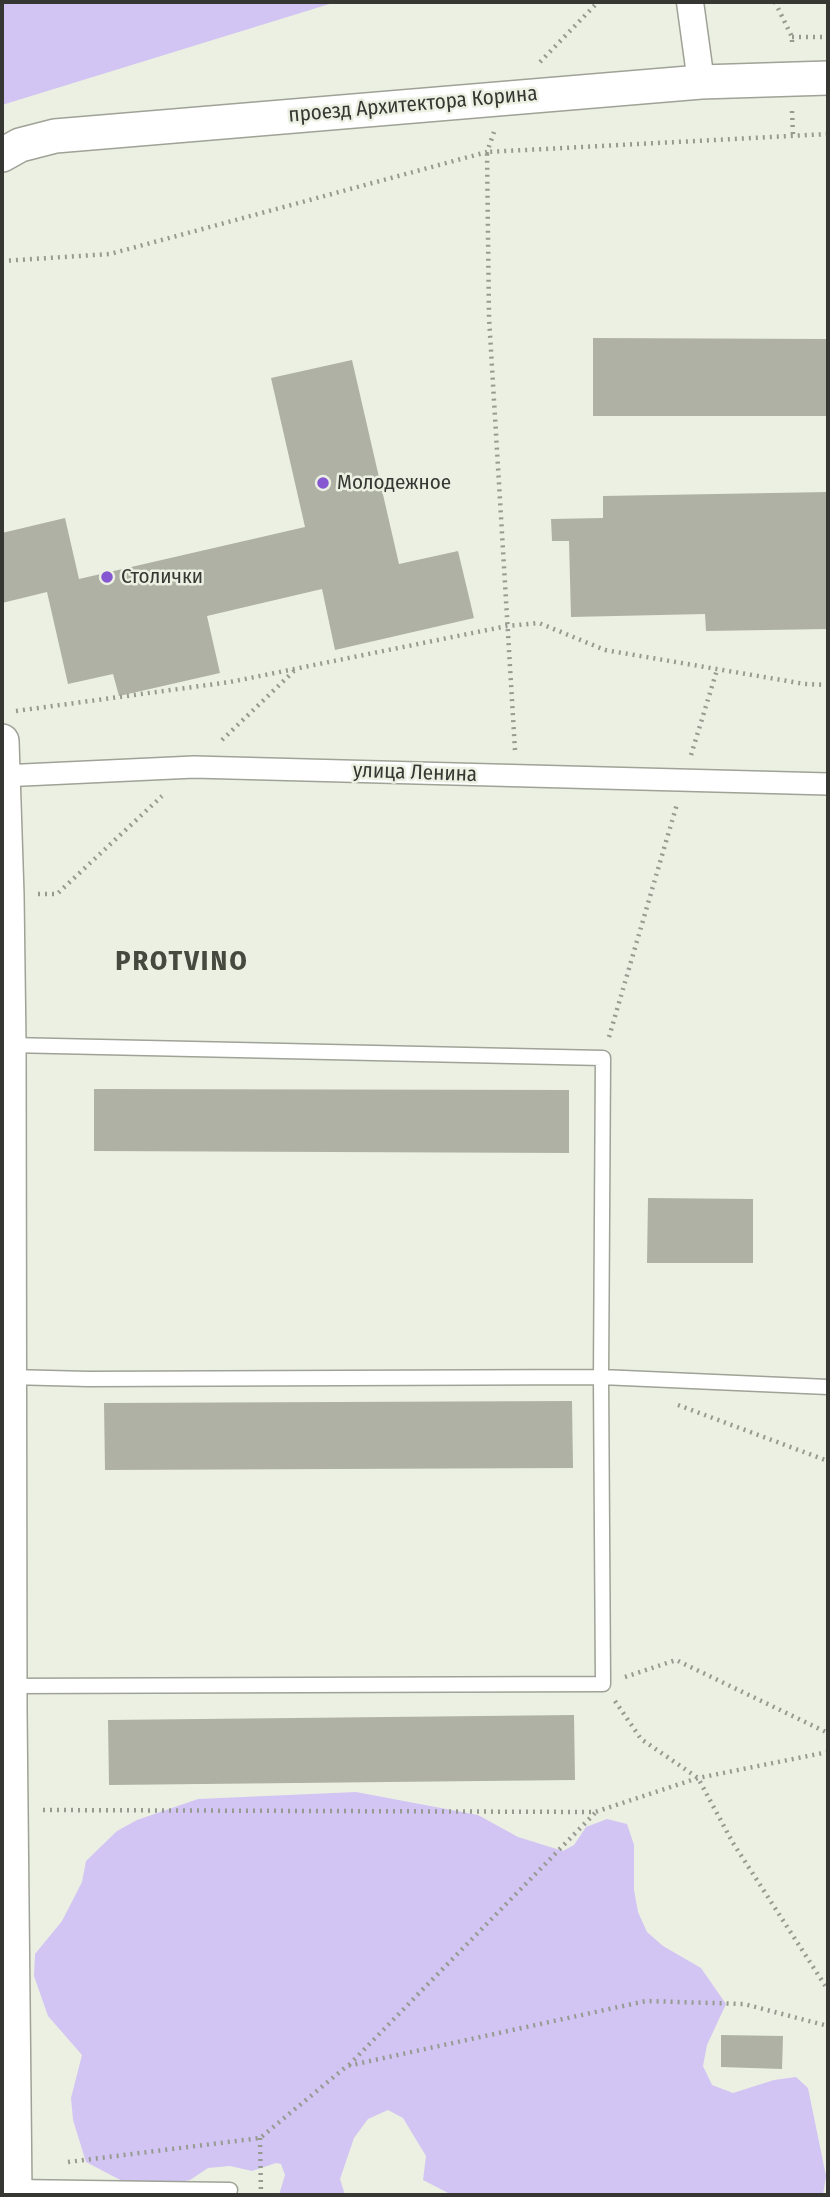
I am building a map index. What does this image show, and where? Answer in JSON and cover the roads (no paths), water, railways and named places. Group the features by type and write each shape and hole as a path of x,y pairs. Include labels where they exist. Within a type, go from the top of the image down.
{"street":[{"path":"690,2 701,82"},
{"name":"проезд Архитектора Корина","path":"2,155 20,145 55,136 701,82 828,78"},
{"path":"2,741 9,1045 5,1144 9,1377 12,2185"},
{"name":"улица Ленина","path":"3,776 194,767 828,784"}],"lane":[{"path":"9,1045 603,1058 603,1684 10,1686"},
{"path":"9,1377 601,1377 828,1387"},
{"path":"12,2185 230,2190"}],"place":[{"name":"Молодежное","path":"323,483"},
{"name":"Столички","path":"107,577"}],"district":[{"name":"PROTVINO","path":"182,962"}]}
